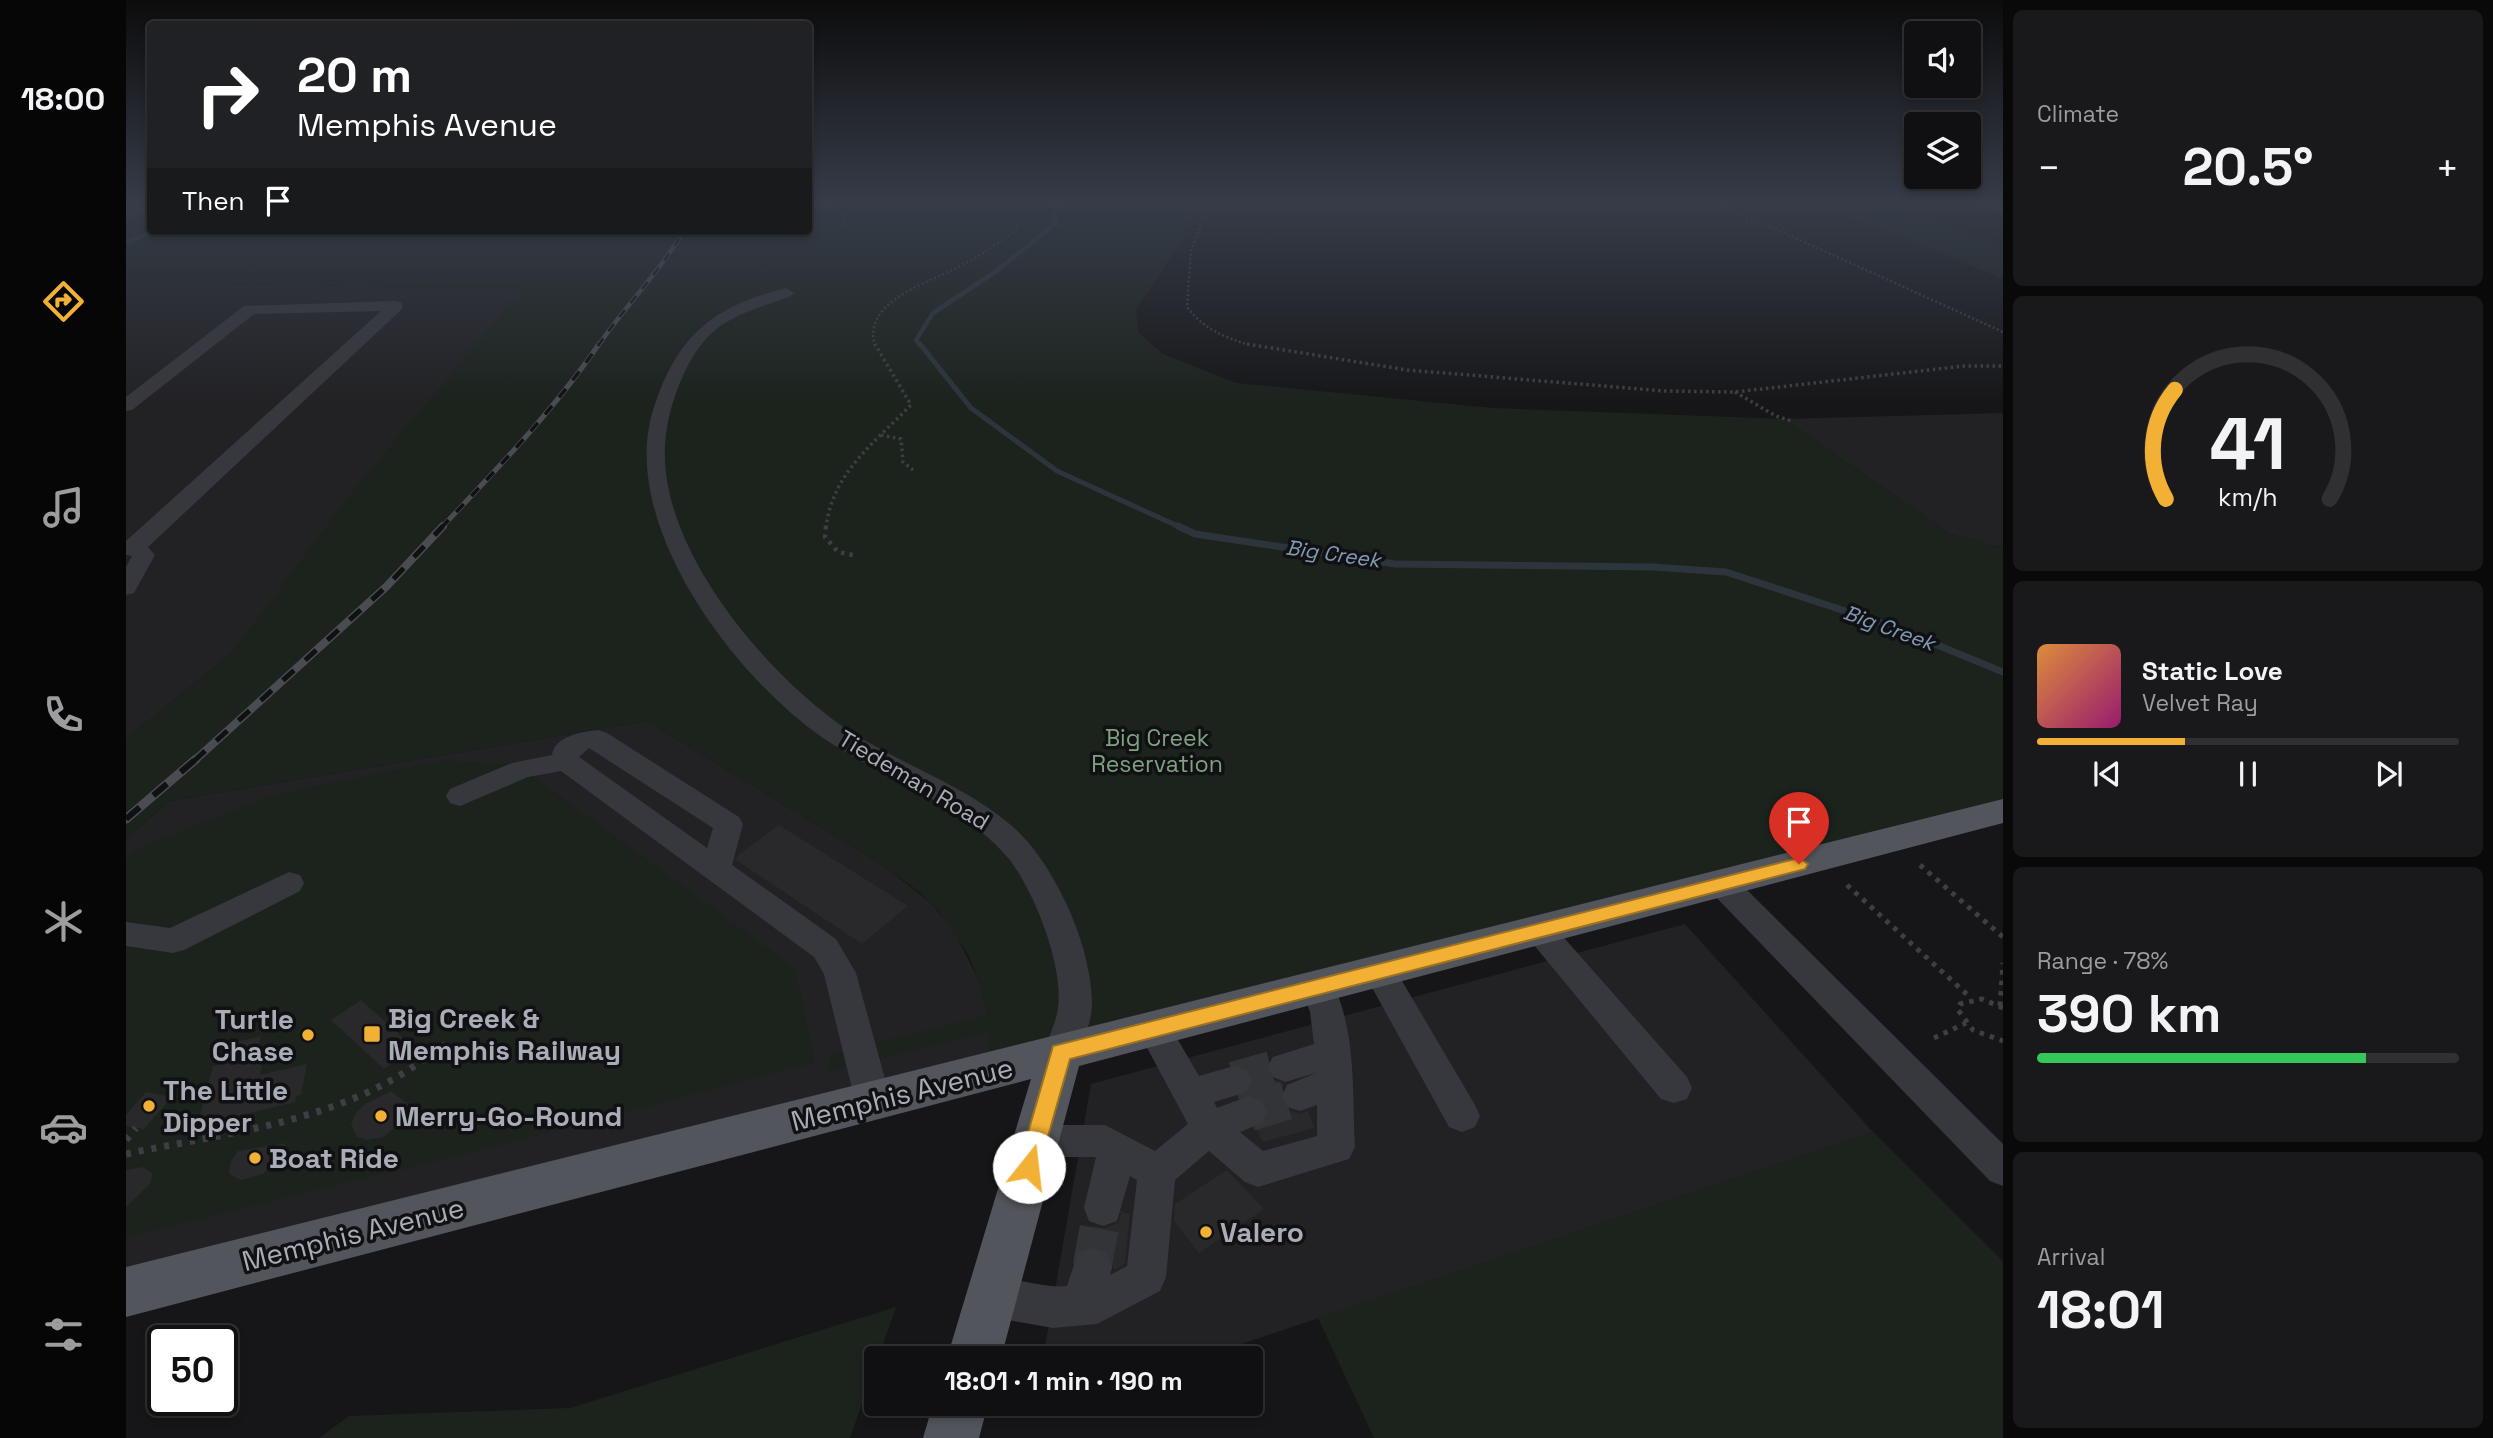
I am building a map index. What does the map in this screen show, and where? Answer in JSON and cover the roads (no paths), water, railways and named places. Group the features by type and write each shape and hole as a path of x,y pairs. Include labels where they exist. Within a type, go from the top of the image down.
{"main road":[{"name":"Memphis Avenue","path":"126,1292 1319,989 2003,811"},
{"name":"Tiedeman Road","path":"977,1346 1061,1053"},
{"path":"951,1438 957,1416"}],"street":[{"name":"Tiedeman Road","path":"786,293 713,323 697,340 677,371 660,417 655,450 655,466 674,534 688,565 729,630 780,690 834,732 982,820 1020,853 1050,905 1068,966 1075,1003 1061,1053"},
{"path":"126,405 250,309 396,306 131,547 144,555 126,588"},
{"path":"460,796 522,769 566,761"},
{"path":"1722,884 2003,1168"},
{"path":"1540,931 1674,1087"},
{"path":"1155,1031 1209,1128 1258,1170 1336,1147 1313,1075 1327,1012 1319,989"},
{"path":"991,1297 1053,1308 1088,1286 1097,1304 1146,1277 1157,1172 1242,1097 1189,1094"},
{"path":"1037,1141 1105,1141 1157,1172"}],"lane":[{"path":"716,867 729,824 598,739 583,740 565,751 566,761 825,948 840,974 873,1101"},
{"path":"126,934 173,940 289,883"},
{"path":"1380,973 1462,1116"},
{"path":"1103,1208 1117,1148"}],"waterway":[{"name":"Big Creek","path":"921,346 916,340 933,313 997,270"},
{"name":"Big Creek","path":"920,344 971,408 1057,471 1182,528"},
{"name":"Big Creek","path":"1178,526 1195,534 1395,564 1653,567 1726,572 1891,626 2003,672"}],"tunnel":[{"path":"1234,1081 1285,1067"},
{"path":"1249,1112 1300,1096"},
{"path":"1092,1267 1103,1208"}],"railway":[{"path":"598,346 657,270"},
{"path":"441,528 544,416 599,344"},
{"path":"194,761 387,586 443,526"},
{"path":"126,819 196,759"}],"place":[{"name":"Big Creek & Memphis Railway","path":"372,1034"},
{"name":"Turtle Chase","path":"308,1035"},
{"name":"The Little Dipper","path":"149,1106"},
{"name":"Merry-Go-Round","path":"381,1116"},
{"name":"Boat Ride","path":"255,1158"},
{"name":"Valero","path":"1206,1232"}],"park label":[{"name":"Big Creek Reservation","path":"1157,751"}]}
